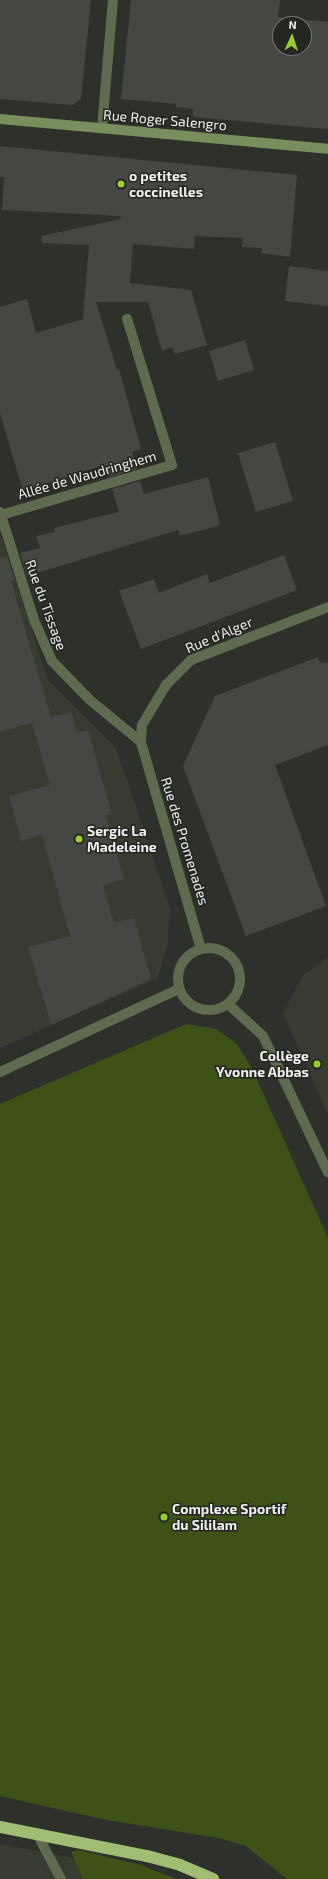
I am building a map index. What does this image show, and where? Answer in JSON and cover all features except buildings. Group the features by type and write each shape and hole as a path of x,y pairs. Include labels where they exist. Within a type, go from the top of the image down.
{"highway":[{"path":"0,1827 180,1864 213,1879"}],"street":[{"path":"102,128 113,0"},
{"name":"Rue Roger Salengro","path":"0,119 328,149"},
{"name":"Allée de Waudringhem","path":"0,514 172,465 127,319"},
{"name":"Rue du Tissage","path":"0,514 34,620 52,661 90,700 141,742"},
{"name":"Rue d'Alger","path":"141,742 142,725 151,708 179,670 191,660 328,607"},
{"name":"Rue des Promenades","path":"141,742 201,949"},
{"path":"201,949 222,951 237,966 239,986 228,1004 219,1008 200,1009 187,1001 180,989 178,979 182,964 192,953 201,949"},
{"path":"0,1072 180,989"},
{"path":"228,1004 263,1036 328,1172"},
{"path":"37,1834 60,1879"}],"shaded area":[{"path":"0,533 48,680 116,748 170,908 168,943 158,978 0,1048"},
{"name":"Collège Yvonne Abbas","path":"328,957 328,1115 283,1013 303,975"},
{"path":"0,1844 74,1858 83,1879 0,1879"}],"green space":[{"name":"Complexe Sportif du Sililam","path":"186,1024 216,1029 236,1043 251,1066 328,1238 328,1879 287,1879 246,1846 219,1838 106,1820 0,1796 0,1104"},
{"path":"78,1850 141,1865 176,1879 83,1879 71,1852"}],"place":[{"name":"o petites coccinelles","path":"121,184"},
{"name":"Sergic La Madeleine","path":"79,839"},
{"name":"Collège Yvonne Abbas","path":"317,1064"},
{"name":"Complexe Sportif du Sililam","path":"164,1517"}]}
